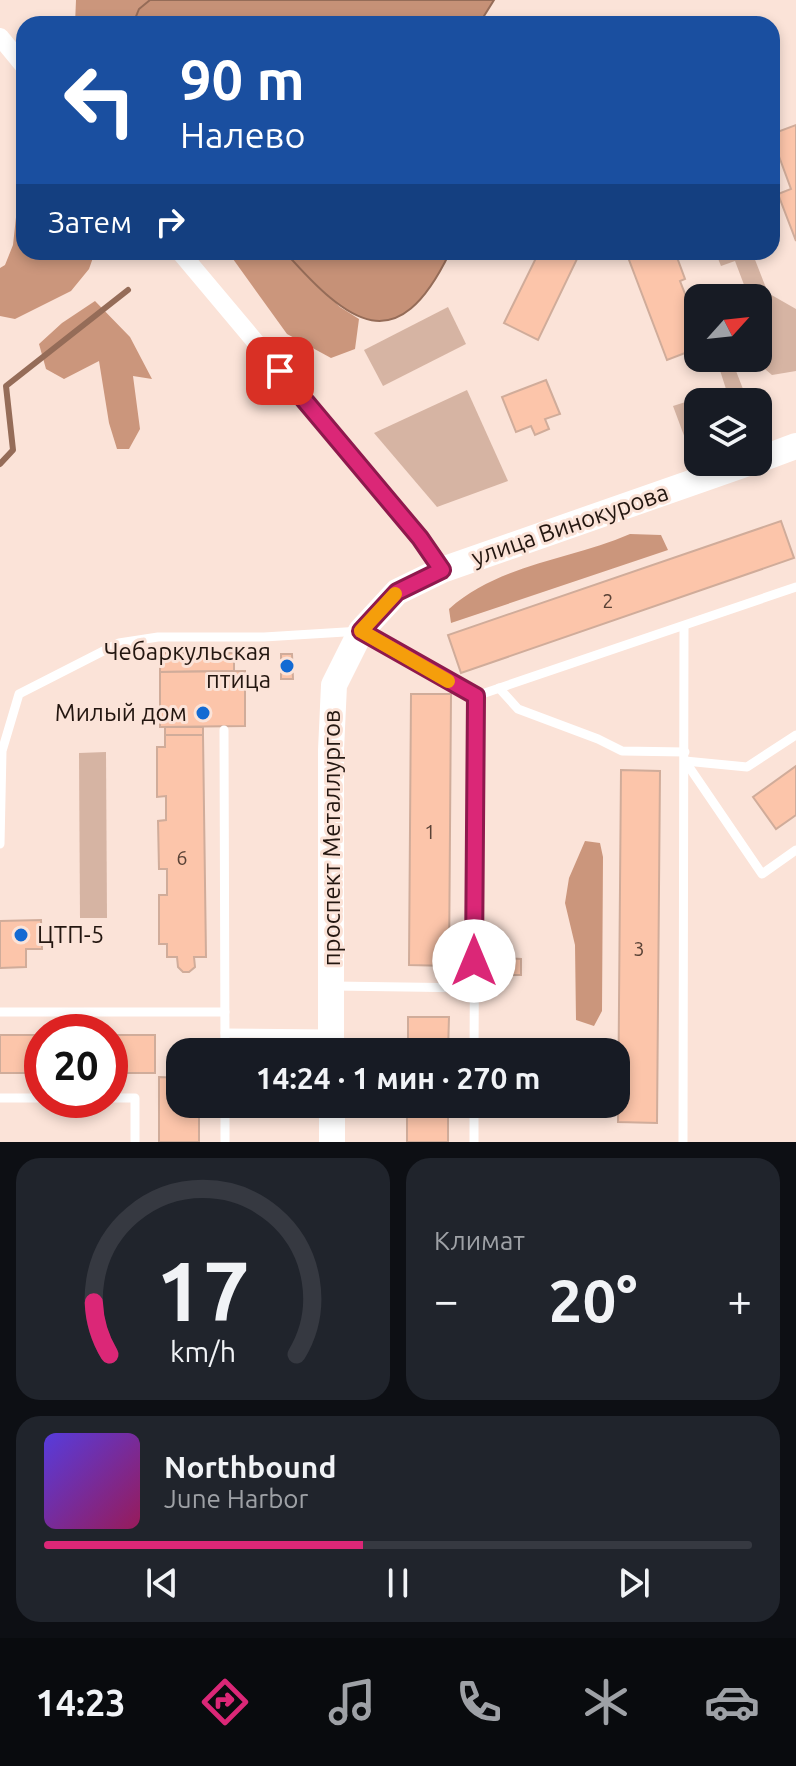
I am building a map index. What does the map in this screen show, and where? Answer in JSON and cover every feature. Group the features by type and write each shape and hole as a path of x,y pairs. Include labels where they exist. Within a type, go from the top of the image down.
{"street":[{"path":"0,37 16,56"},
{"path":"187,260 420,538 442,570"},
{"path":"772,455 796,446"},
{"name":"улица Винокурова","path":"361,631 397,592 442,570 711,476"},
{"name":"проспект Металлургов","path":"331,1038 331,750 334,685 361,631"},
{"path":"332,1118 332,1142"}],"lane":[{"path":"0,844 2,751 19,694 119,643 158,637 264,637 361,631 476,696 795,591"},
{"path":"683,1142 684,626"},
{"path":"499,688 518,709 622,751 685,756 747,767 796,735"},
{"path":"474,1038 476,696"},
{"path":"224,730 225,1038"},
{"path":"685,756 762,874 796,850"},
{"path":"331,986 474,988"},
{"path":"0,1012 225,1012"},
{"path":"225,1033 278,1038"},
{"path":"0,1098 24,1098"},
{"path":"128,1098 135,1098 135,1142"},
{"path":"225,1118 225,1142"},
{"path":"474,1118 474,1142"}],"shaded area":[{"path":"76,0 150,0 139,9 136,16 75,16"},
{"path":"150,0 494,0 484,16 136,16 139,9"},
{"path":"16,217 16,260 92,260 89,269 71,291 15,319 0,316 0,268 5,265 13,245"},
{"path":"234,260 293,260 340,307 359,319 355,349 331,358 287,334"},
{"path":"292,260 445,260 430,287 411,309 391,319 372,320 351,313"},
{"path":"719,260 755,260 764,284 744,284 735,261 721,266"},
{"path":"772,295 796,309 796,371 772,375 768,372 772,372"},
{"path":"95,301 130,337 152,379 133,376 140,429 129,449 117,449 109,423 99,361 64,379 46,369 39,344 62,323"},
{"path":"448,307 466,344 383,386 364,350"},
{"path":"721,372 736,372 743,388 726,388"},
{"path":"467,390 508,481 437,507 374,433"},
{"path":"684,402 684,436 673,406"},
{"path":"630,534 661,535 668,550 451,623 449,609 490,582"},
{"path":"106,752 107,918 80,918 79,753"},
{"path":"585,841 600,843 603,857 602,1011 594,1026 576,1020 575,945 565,903 569,878"}],"building":[{"path":"796,125 796,241 780,199 780,193 791,189 780,159 780,131"},
{"path":"535,260 577,260 538,340 504,323"},
{"path":"629,260 678,260 685,279 680,281 684,291 684,353 667,360"},
{"path":"546,380 560,414 545,419 549,429 535,435 531,426 516,432 502,397"},
{"path":"781,521 794,558 461,673 448,635"},
{"path":"160,653 234,653 234,671 160,672"},
{"name":"Чебаркульская птица","path":"281,654 292,654 293,679 281,679"},
{"name":"Милый дом","path":"245,671 245,726 160,727 160,672"},
{"path":"411,694 451,694 449,966 409,965"},
{"path":"165,727 203,727 203,735 165,735"},
{"path":"165,735 203,735 206,957 194,957 195,967 189,972 183,972 178,967 177,957 167,957 167,944 159,944 159,895 167,895 167,869 159,869 158,821 166,820 166,796 157,797 157,747 165,747"},
{"path":"796,766 796,815 776,829 753,797"},
{"path":"621,770 660,771 657,1123 618,1122 618,1118 630,1118 630,1038 619,1038"},
{"name":"ЦТП-5","path":"41,920 42,949 26,949 26,967 0,968 0,921"},
{"path":"503,958 521,959 521,975 503,975"},
{"path":"408,1017 449,1017 448,1038 408,1038"},
{"path":"0,1035 24,1035 24,1073 0,1073"},
{"path":"128,1035 155,1035 155,1073 128,1073"},
{"path":"159,1077 166,1077 166,1118 199,1118 199,1142 159,1142"},
{"path":"407,1118 448,1118 448,1142 407,1142"}],"waterway":[{"path":"0,464 13,450 6,386 128,290"}],"slow traffic":[{"path":"395,594 361,631 448,681"}],"place":[{"name":"Чебаркульская птица","path":"287,666"},
{"name":"Милый дом","path":"203,713"},
{"name":"ЦТП-5","path":"21,935"}],"route":[{"path":"280,371 420,538 442,570 397,592 361,631 476,696 474,961"}]}
